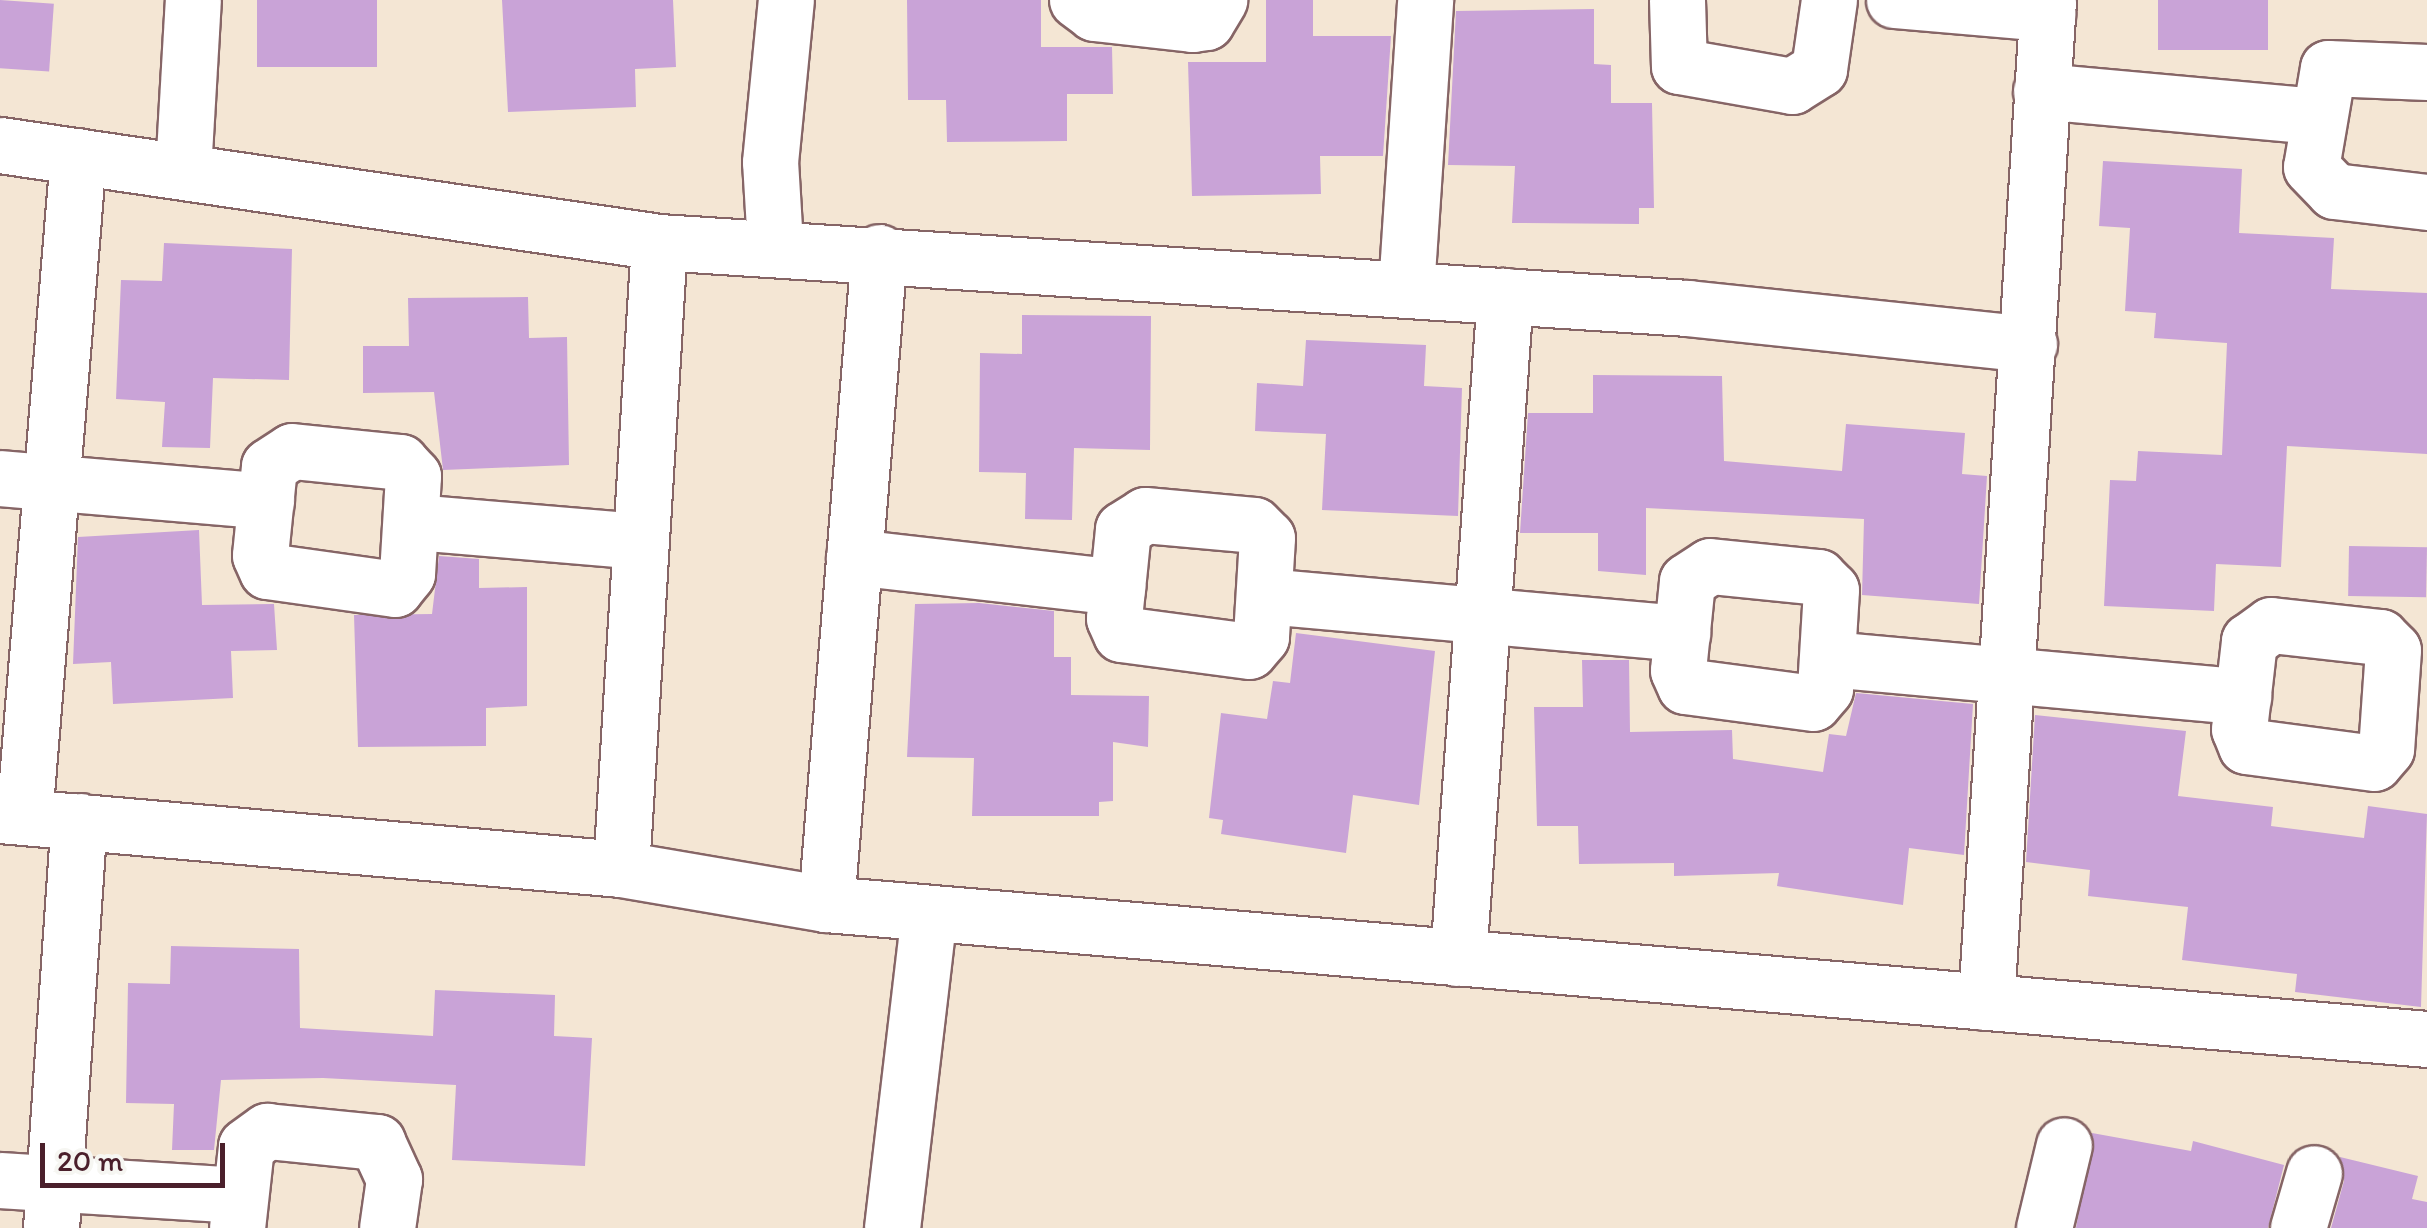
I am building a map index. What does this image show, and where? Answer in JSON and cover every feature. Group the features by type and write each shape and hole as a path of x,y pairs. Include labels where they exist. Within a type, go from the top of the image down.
{"street":[{"path":"183,171 192,0"},
{"path":"775,245 770,162 786,0"},
{"path":"1077,0 1094,12 1192,24 1206,22 1219,0"},
{"path":"1406,289 1425,0"},
{"path":"1677,0 1678,66 1792,86 1819,69 1829,0"},
{"path":"1894,0 2048,6 1986,1002"},
{"path":"2427,72 2328,68 2316,116 2318,183 2427,202"},
{"path":"2042,92 2316,116"},
{"path":"0,144 659,242 775,245 1506,296 2029,344"},
{"path":"78,156 26,480 12,816 621,869 826,904 2427,1040"},
{"path":"621,869 659,242"},
{"path":"826,904 879,252"},
{"path":"1458,958 1506,296"},
{"path":"292,452 400,462 414,476 414,522 407,574 395,589 283,579 260,555 266,501 269,466 292,452"},
{"path":"26,480 266,501"},
{"path":"1146,514 1254,526 1267,538 1261,637 1235,654 1121,634 1117,587 1123,529 1146,514"},
{"path":"414,522 640,541"},
{"path":"854,557 1117,587"},
{"path":"1696,571 1818,577 1836,614 1829,659 1813,703 1701,694 1678,670 1682,632 1687,581 1696,571"},
{"path":"1266,596 1682,632"},
{"path":"2271,625 2380,637 2395,662 2410,708 2386,749 2361,766 2246,746 2243,697 2248,641 2271,625"},
{"path":"1829,659 2006,680 2243,697"},
{"path":"53,1206 79,821"},
{"path":"892,1228 929,912"},
{"path":"0,1180 53,1206 239,1212 254,1136 377,1142 394,1179 387,1228"},
{"path":"2044,1228 2064,1145"},
{"path":"2298,1228 2314,1173"}],"building":[{"path":"0,0 54,4 49,72 0,68"},
{"path":"257,0 377,0 377,67 257,67"},
{"path":"502,0 673,0 676,67 635,69 636,107 508,112"},
{"path":"907,0 1041,0 1041,47 1112,47 1113,94 1067,94 1067,141 947,142 946,100 908,100"},
{"path":"1266,0 1313,0 1313,36 1391,36 1383,156 1320,156 1321,194 1192,196 1188,62 1266,62"},
{"path":"2158,0 2268,0 2268,50 2158,50"},
{"path":"1594,9 1594,64 1611,65 1611,103 1652,103 1654,208 1639,208 1639,224 1512,223 1515,166 1448,165 1456,11"},
{"path":"2103,161 2242,169 2239,233 2334,238 2331,289 2427,293 2427,454 2287,446 2281,567 2216,564 2214,611 2104,606 2110,480 2136,481 2138,451 2222,455 2227,343 2154,338 2156,313 2125,311 2130,228 2099,226"},
{"path":"164,243 292,249 289,380 213,378 210,448 162,447 165,402 116,399 121,280 162,281"},
{"path":"528,297 529,338 567,337 569,465 443,470 434,392 363,393 363,346 409,346 408,298"},
{"path":"1022,315 1151,316 1150,450 1074,448 1072,520 1025,519 1026,473 979,472 980,353 1022,354"},
{"path":"1306,340 1426,345 1424,386 1462,388 1458,516 1322,510 1326,434 1255,431 1257,383 1303,386"},
{"path":"1593,375 1722,376 1724,461 1842,471 1846,424 1965,433 1962,474 1987,476 1979,604 1862,595 1864,519 1646,508 1646,575 1598,571 1598,533 1520,533 1528,413 1593,413"},
{"path":"199,530 202,605 274,604 277,650 231,651 233,698 113,704 111,662 73,664 78,537"},
{"path":"2349,546 2427,547 2426,597 2348,596"},
{"path":"439,556 479,559 479,588 527,587 527,706 486,708 486,746 358,747 354,615 432,614"},
{"path":"979,603 1054,611 1054,657 1071,657 1071,695 1149,696 1148,747 1113,742 1113,801 1099,802 1099,816 972,816 974,758 907,757 915,604"},
{"path":"1296,633 1435,651 1419,805 1353,795 1346,853 1221,834 1223,820 1209,818 1221,713 1267,719 1273,681 1290,683"},
{"path":"1582,660 1629,660 1630,732 1732,730 1733,759 1823,772 1829,734 1846,736 1856,693 1973,704 1964,855 1909,848 1903,905 1777,886 1779,873 1674,876 1674,863 1579,864 1578,826 1537,826 1534,707 1583,707"},
{"path":"2035,715 2186,731 2178,796 2273,807 2271,826 2364,838 2368,806 2427,814 2421,1007 2295,992 2297,974 2182,960 2188,907 2088,896 2090,870 2026,862"},
{"path":"171,946 299,949 300,1028 433,1036 435,990 555,995 554,1036 592,1038 585,1166 452,1160 456,1085 323,1078 221,1080 214,1150 172,1150 174,1104 126,1103 128,983 170,984"},
{"path":"2092,1133 2191,1151 2193,1141 2284,1165 2268,1228 2076,1228"},
{"path":"2340,1157 2418,1176 2412,1199 2427,1202 2427,1228 2331,1228 2344,1181"}]}
